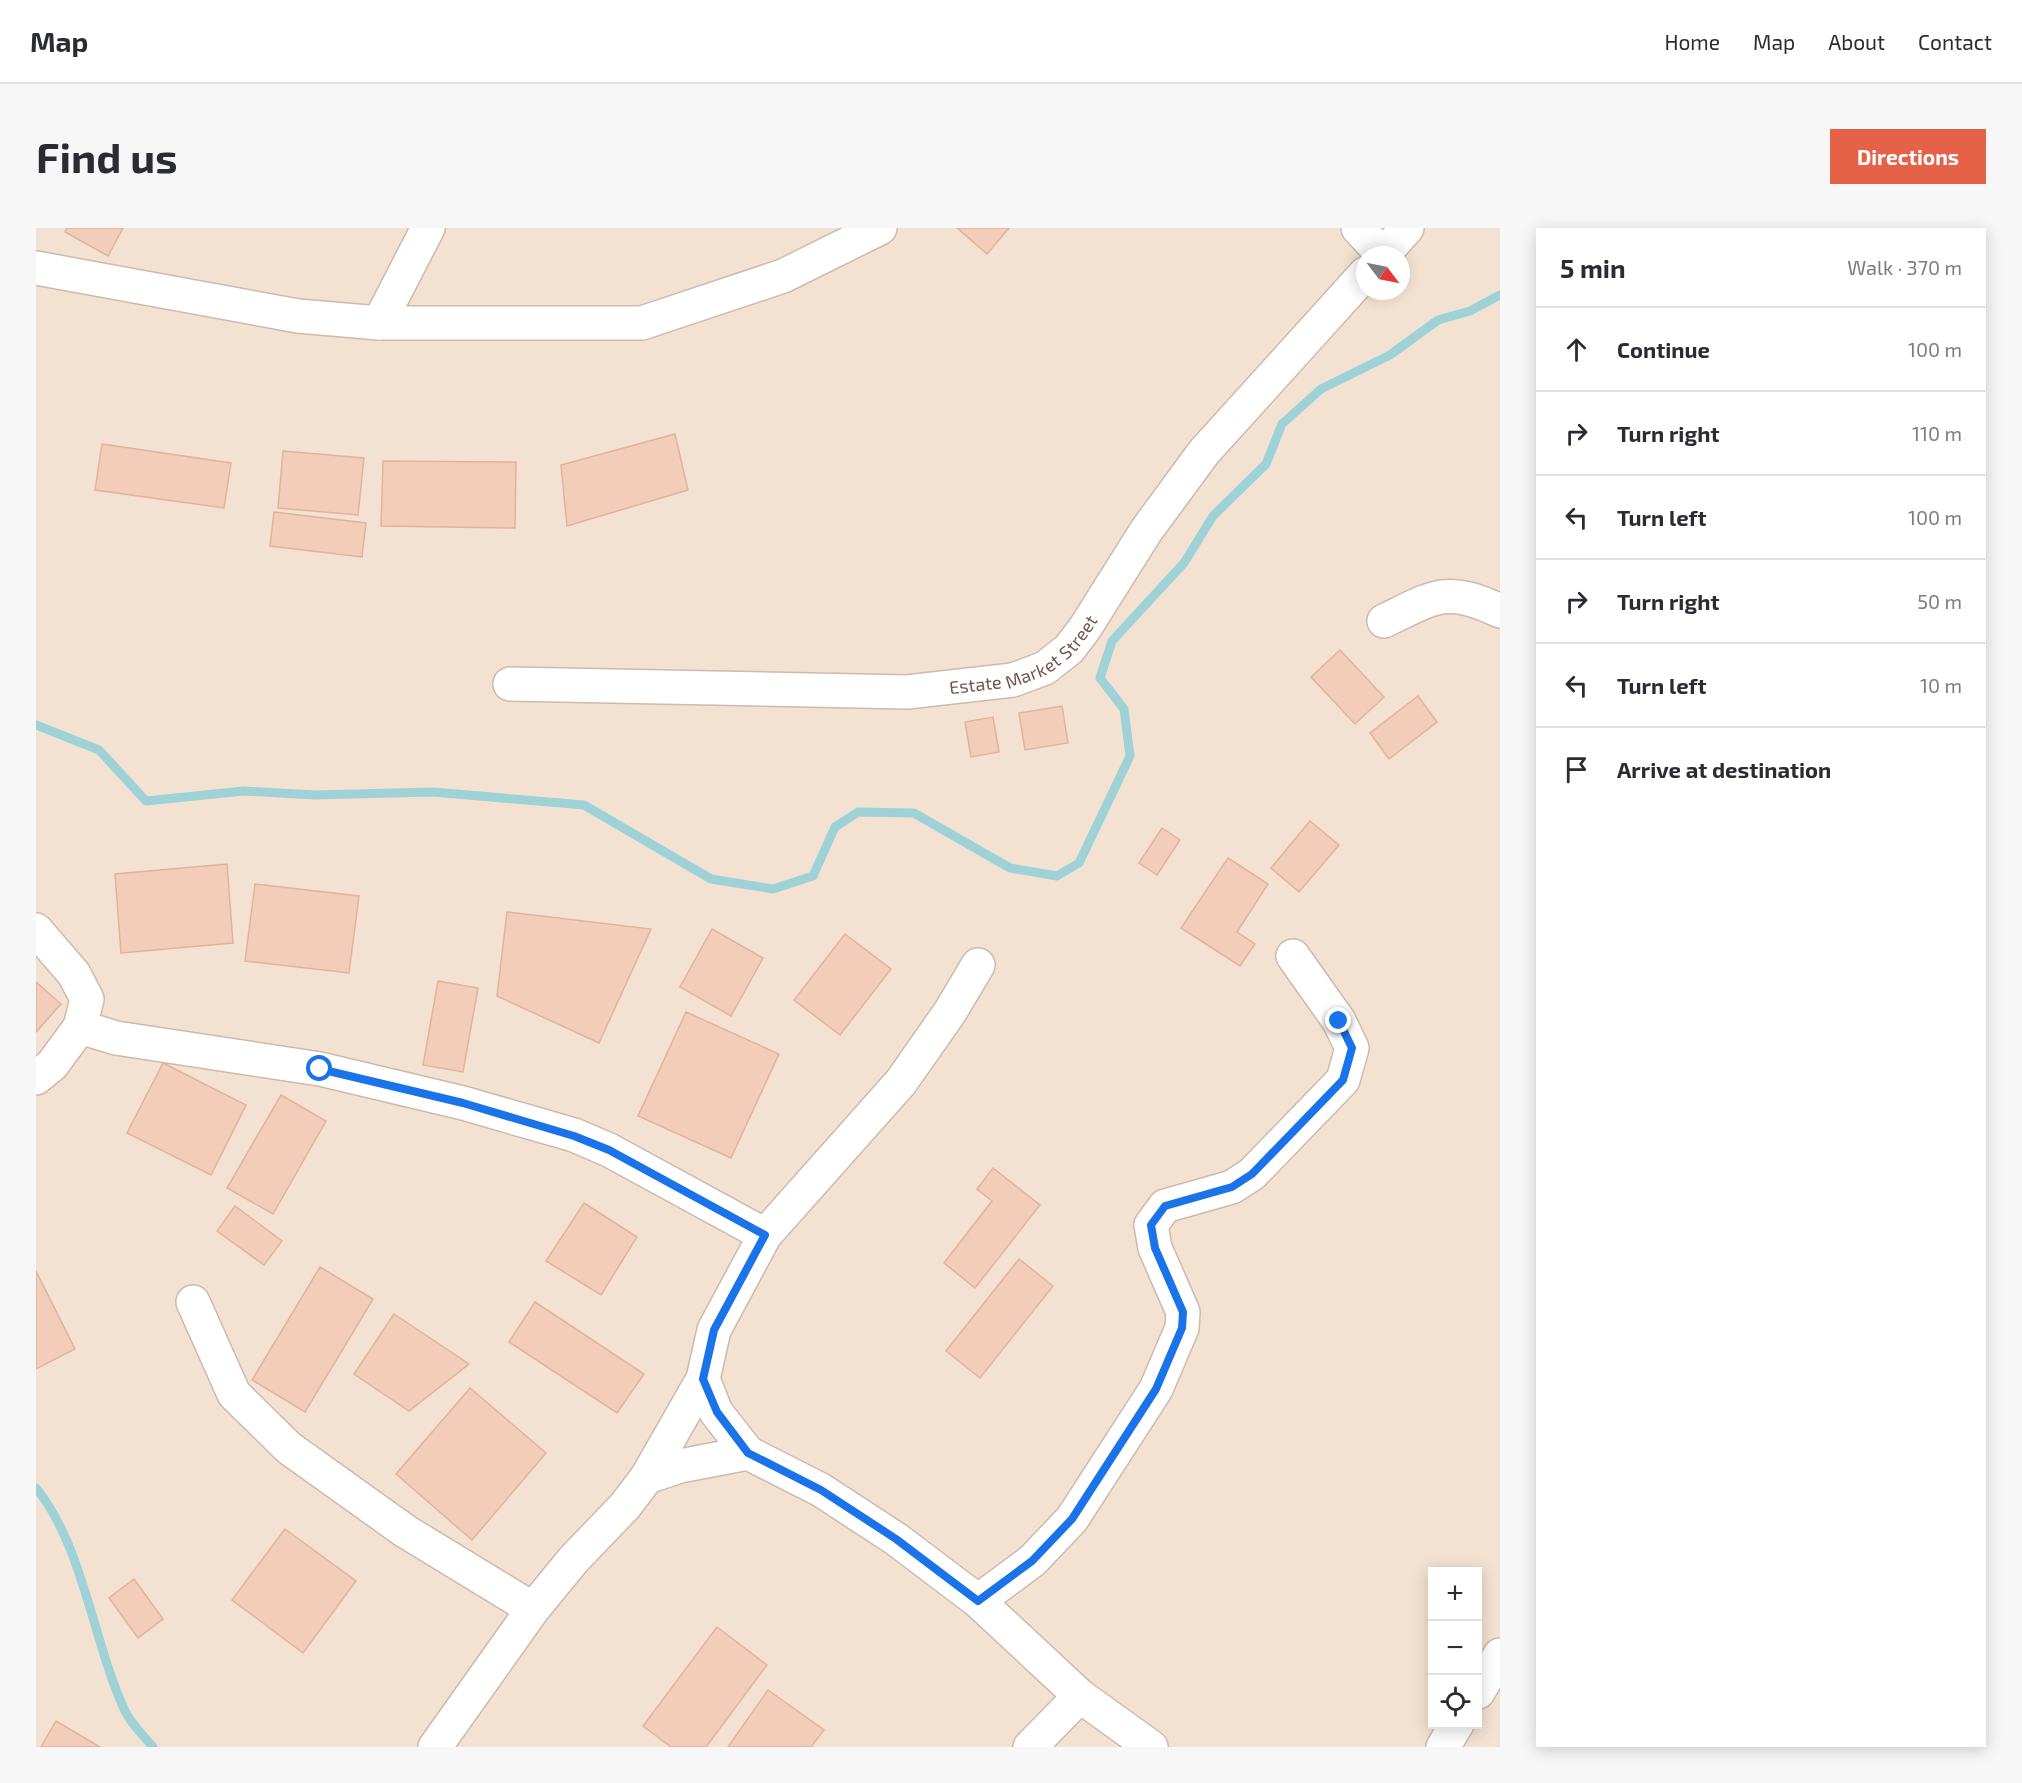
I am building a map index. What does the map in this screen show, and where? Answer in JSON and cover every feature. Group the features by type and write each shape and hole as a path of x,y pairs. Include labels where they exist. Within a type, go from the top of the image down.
{"street":[{"path":"379,323 428,228"},
{"path":"36,268 298,316 379,323 642,323 783,276 880,228"},
{"path":"1358,228 1375,246"},
{"path":"1391,246 1407,228"},
{"name":"Estate Market Street","path":"510,684 907,692 1013,680 1046,668 1069,649 1085,628 1146,531 1204,452 1356,284"},
{"path":"1384,621 1439,595 1466,597 1500,611"},
{"path":"36,930 74,974 87,999 80,1027 52,1065 36,1078"},
{"path":"978,1601 1032,1561 1072,1519 1156,1389 1182,1328 1183,1312 1155,1248 1151,1225 1165,1206 1232,1187 1252,1174 1343,1080 1352,1048 1339,1021 1293,956"},
{"path":"435,1747 533,1608 574,1559 625,1506 647,1477 703,1379 714,1330 765,1235 901,1082 950,1012 978,965"},
{"path":"80,1027 116,1038 320,1069 463,1103 574,1136 609,1150 765,1235"},
{"path":"193,1302 234,1394 289,1448 405,1531 533,1608"},
{"path":"703,1379 717,1412 748,1453 821,1490 896,1539 978,1601 1080,1696 1151,1747"},
{"path":"647,1477 680,1466 748,1453"},
{"path":"1482,1685 1500,1655"},
{"path":"1030,1747 1080,1696"},
{"path":"1443,1747 1454,1729"}],"shaded area":[{"path":"36,228 1500,228 1500,1747 36,1747"}],"building":[{"path":"67,228 123,228 108,256 65,232"},
{"path":"957,228 1009,228 987,254"},
{"path":"675,434 688,490 567,526 561,465"},
{"path":"102,444 231,463 224,508 95,490"},
{"path":"283,451 364,458 358,515 278,508"},
{"path":"383,461 516,462 515,528 381,526"},
{"path":"274,512 366,523 362,557 270,546"},
{"path":"1340,650 1384,697 1355,724 1311,677"},
{"path":"1418,696 1437,722 1389,759 1370,733"},
{"path":"1062,706 1068,743 1025,750 1019,713"},
{"path":"993,717 999,752 971,757 965,722"},
{"path":"1310,821 1339,845 1299,892 1271,868"},
{"path":"1162,828 1180,840 1157,875 1139,863"},
{"path":"1228,858 1268,884 1237,932 1255,944 1240,966 1181,928"},
{"path":"227,864 233,943 121,953 115,874"},
{"path":"255,884 359,896 349,973 245,961"},
{"path":"507,912 651,929 599,1043 497,996"},
{"path":"712,929 763,958 731,1016 680,987"},
{"path":"845,934 891,969 840,1035 794,1000"},
{"path":"438,981 478,988 463,1072 423,1065"},
{"path":"36,982 61,1004 36,1032"},
{"path":"686,1012 779,1054 731,1158 638,1116"},
{"path":"163,1063 246,1105 211,1175 127,1133"},
{"path":"281,1095 326,1121 273,1214 227,1188"},
{"path":"993,1168 1040,1205 975,1288 944,1263 992,1201 977,1189"},
{"path":"584,1203 637,1237 601,1295 546,1261"},
{"path":"235,1206 282,1241 264,1265 217,1231"},
{"path":"1019,1259 1053,1286 980,1378 946,1351"},
{"path":"320,1267 373,1299 305,1412 252,1380"},
{"path":"36,1271 75,1349 36,1369"},
{"path":"535,1302 644,1374 617,1413 509,1342"},
{"path":"394,1314 469,1364 409,1411 354,1374"},
{"path":"470,1388 546,1453 472,1540 396,1474"},
{"path":"285,1529 356,1581 303,1653 232,1600"},
{"path":"134,1579 163,1619 138,1638 109,1598"},
{"path":"717,1627 767,1665 706,1747 671,1747 643,1726"},
{"path":"768,1690 824,1730 811,1747 728,1747"},
{"path":"56,1721 100,1747 41,1747"}],"waterway":[{"path":"36,725 99,750 146,801 244,791 314,795 433,792 584,805 711,879 773,889 813,876 835,827 858,812 914,813 1010,868 1057,876 1079,863 1130,756 1124,709 1100,678 1112,641 1184,563 1213,516 1266,464 1282,424 1321,389 1390,355 1438,320 1470,311 1500,295"},
{"path":"36,1488 52,1511 65,1537 125,1711 153,1747"}],"route":[{"path":"320,1069 463,1103 574,1136 609,1150 765,1235 714,1330 710,1344 703,1379 717,1412 748,1453 821,1490 896,1539 978,1601 1032,1561 1072,1519 1156,1389 1182,1328 1183,1312 1155,1248 1151,1225 1165,1206 1232,1187 1252,1174 1343,1080 1352,1048 1339,1021"}]}
